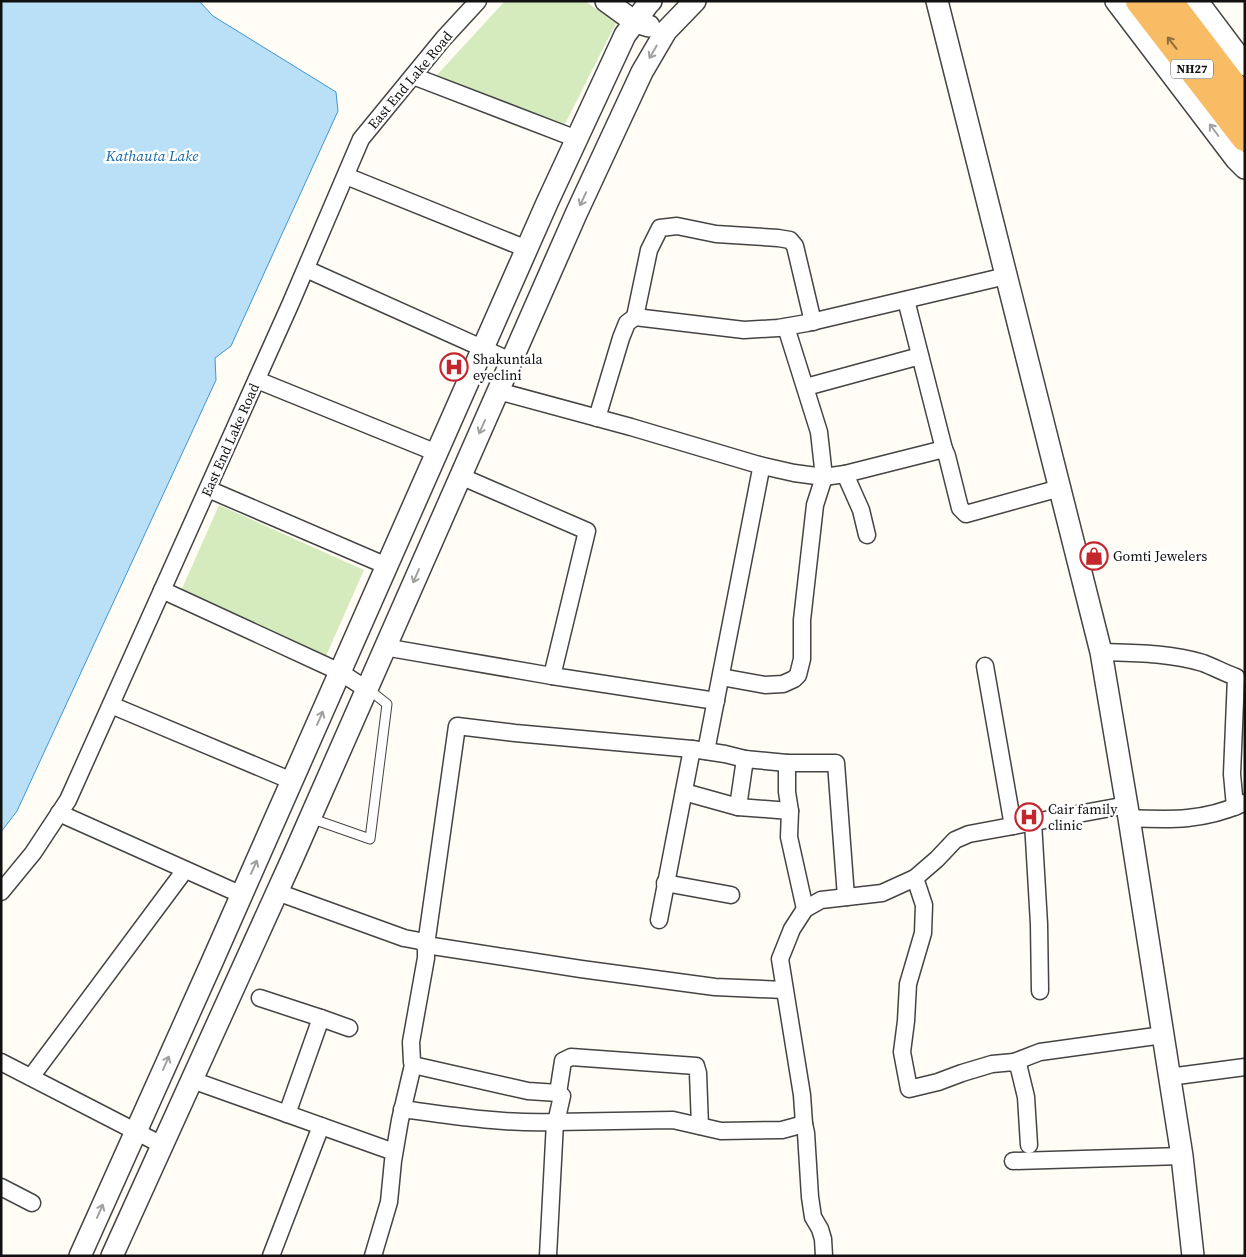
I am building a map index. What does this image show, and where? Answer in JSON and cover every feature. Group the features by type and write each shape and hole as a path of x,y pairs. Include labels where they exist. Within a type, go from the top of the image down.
{"highway":[{"name":"NH27","path":"1140,1 1245,137"},
{"name":"NH27","path":"1168,1 1238,61 1245,102"}],"street":[{"name":"East End Lake Road","path":"1,892 33,853 68,800 257,380 361,139 443,39 478,1"},
{"path":"606,1 635,22 666,31"},
{"path":"112,1256 310,818 576,214 642,72 666,31 695,1"},
{"path":"936,1 1101,652 1182,1156 1194,1256"},
{"path":"1116,1 1245,168"},
{"path":"1197,1 1238,61"},
{"path":"80,1256 242,895 527,249 625,35 648,2 666,31"},
{"path":"413,76 577,139"},
{"path":"346,176 527,249"},
{"path":"597,418 621,338 627,323 635,317 649,250 660,228 677,226 716,234 790,240 795,246 813,322"},
{"path":"306,269 511,361"},
{"path":"635,317 744,330 786,327 1006,276"},
{"path":"906,300 960,508 966,514 1060,488"},
{"path":"720,677 765,685 783,684 798,675 802,659 802,620 815,505 824,477 819,432 786,327"},
{"path":"806,387 920,356"},
{"path":"257,380 437,453"},
{"path":"498,391 794,474 824,477 845,474 944,449"},
{"path":"658,920 684,792 716,701 761,469 759,465"},
{"path":"845,474 861,510 867,535"},
{"path":"460,476 587,530 552,676"},
{"path":"208,488 387,566"},
{"path":"162,590 340,672 366,688"},
{"path":"384,648 716,701"},
{"path":"824,1256 823,1239 812,1210 802,1095 780,959 792,929 805,909 821,900 882,893 915,878 955,840 969,834 1033,822 1128,812 1166,820 1191,818 1240,804 1232,774 1236,677 1202,663 1178,658 1141,653 1101,652"},
{"path":"985,666 1012,826"},
{"path":"111,704 292,781"},
{"path":"373,1256 389,1202 394,1152 413,1065 411,1042 426,958 426,945 457,726 699,750 745,759 787,763 836,762 846,897"},
{"path":"738,807 745,759"},
{"path":"787,763 787,792 790,811 789,837 805,909"},
{"path":"684,792 738,807 790,811"},
{"path":"59,813 242,895"},
{"path":"1033,822 1039,924 1040,991"},
{"path":"31,1077 185,870"},
{"path":"915,878 924,905 923,933 908,984 902,1052 909,1089 938,1082 992,1064 1014,1062 1040,1052 1163,1035"},
{"path":"665,884 731,896"},
{"path":"277,892 404,938 420,941 426,945 715,987 784,990"},
{"path":"260,998 349,1028"},
{"path":"287,1114 321,1018"},
{"path":"558,1094 563,1061 571,1057 696,1066 698,1073 700,1126"},
{"path":"1,1062 162,1145"},
{"path":"1014,1062 1019,1068 1026,1097 1029,1145"},
{"path":"413,1065 528,1092 558,1094 562,1096 555,1122 548,1256"},
{"path":"1169,1077 1245,1067"},
{"path":"192,1080 394,1152"},
{"path":"402,1109 477,1119 530,1123 674,1120 721,1131 782,1130 804,1124"},
{"path":"272,1256 321,1126"},
{"path":"1013,1161 1182,1156"},
{"path":"1,1188 32,1203"}],"lane":[{"path":"310,818 370,839 387,704 366,688"}],"green space":[{"path":"505,1 585,1 616,23 565,124 436,76"},
{"path":"219,505 364,570 326,656 181,591"}],"water":[{"name":"Kathauta Lake","path":"1,1 199,1 213,16 336,92 338,111 231,346 215,358 216,380 17,811 1,832"}],"place":[{"name":"Shakuntala eyeclini","path":"454,367"},
{"name":"Gomti Jewelers","path":"1094,556"},
{"name":"Cair family clinic","path":"1029,817"}]}
